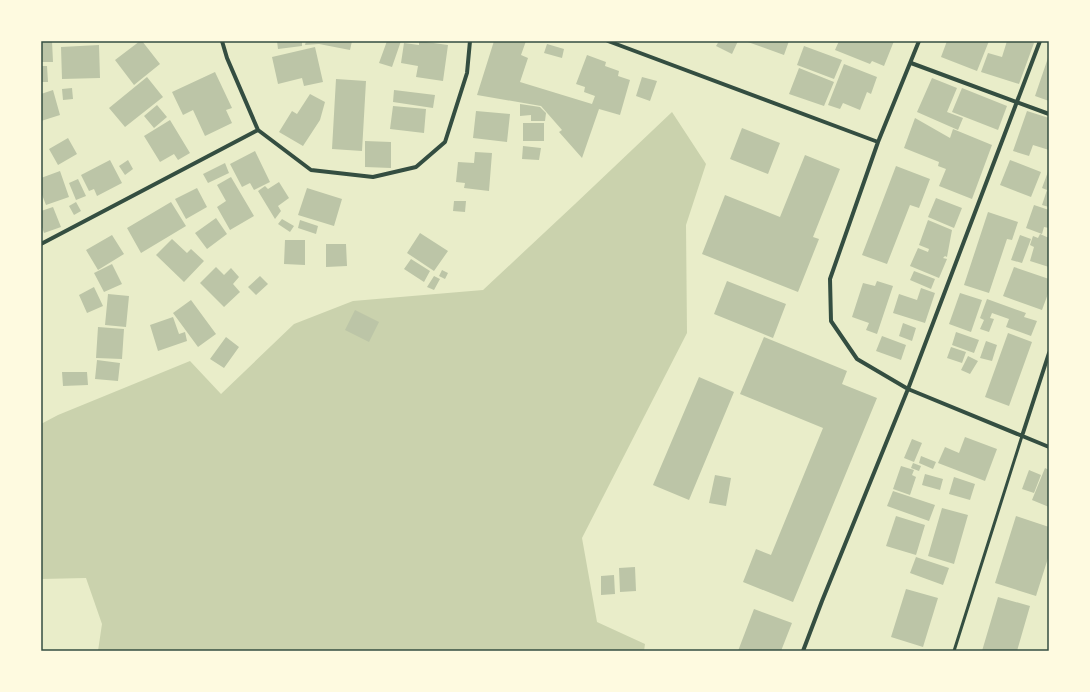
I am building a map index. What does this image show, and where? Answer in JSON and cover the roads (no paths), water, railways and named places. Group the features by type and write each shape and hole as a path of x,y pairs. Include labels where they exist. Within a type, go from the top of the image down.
{"street":[{"path":"222,41 227,58 258,130 311,170 372,176 416,167 445,142 467,73 470,41"},
{"path":"608,41 878,142"},
{"path":"919,41 878,142 830,279 831,321 857,359 908,390 1049,447"},
{"path":"803,651 908,390 1040,41"},
{"path":"911,63 1049,114"},
{"path":"41,244 258,130"},
{"path":"1022,436 1049,353"}],"lane":[{"path":"954,651 1022,436"}]}
